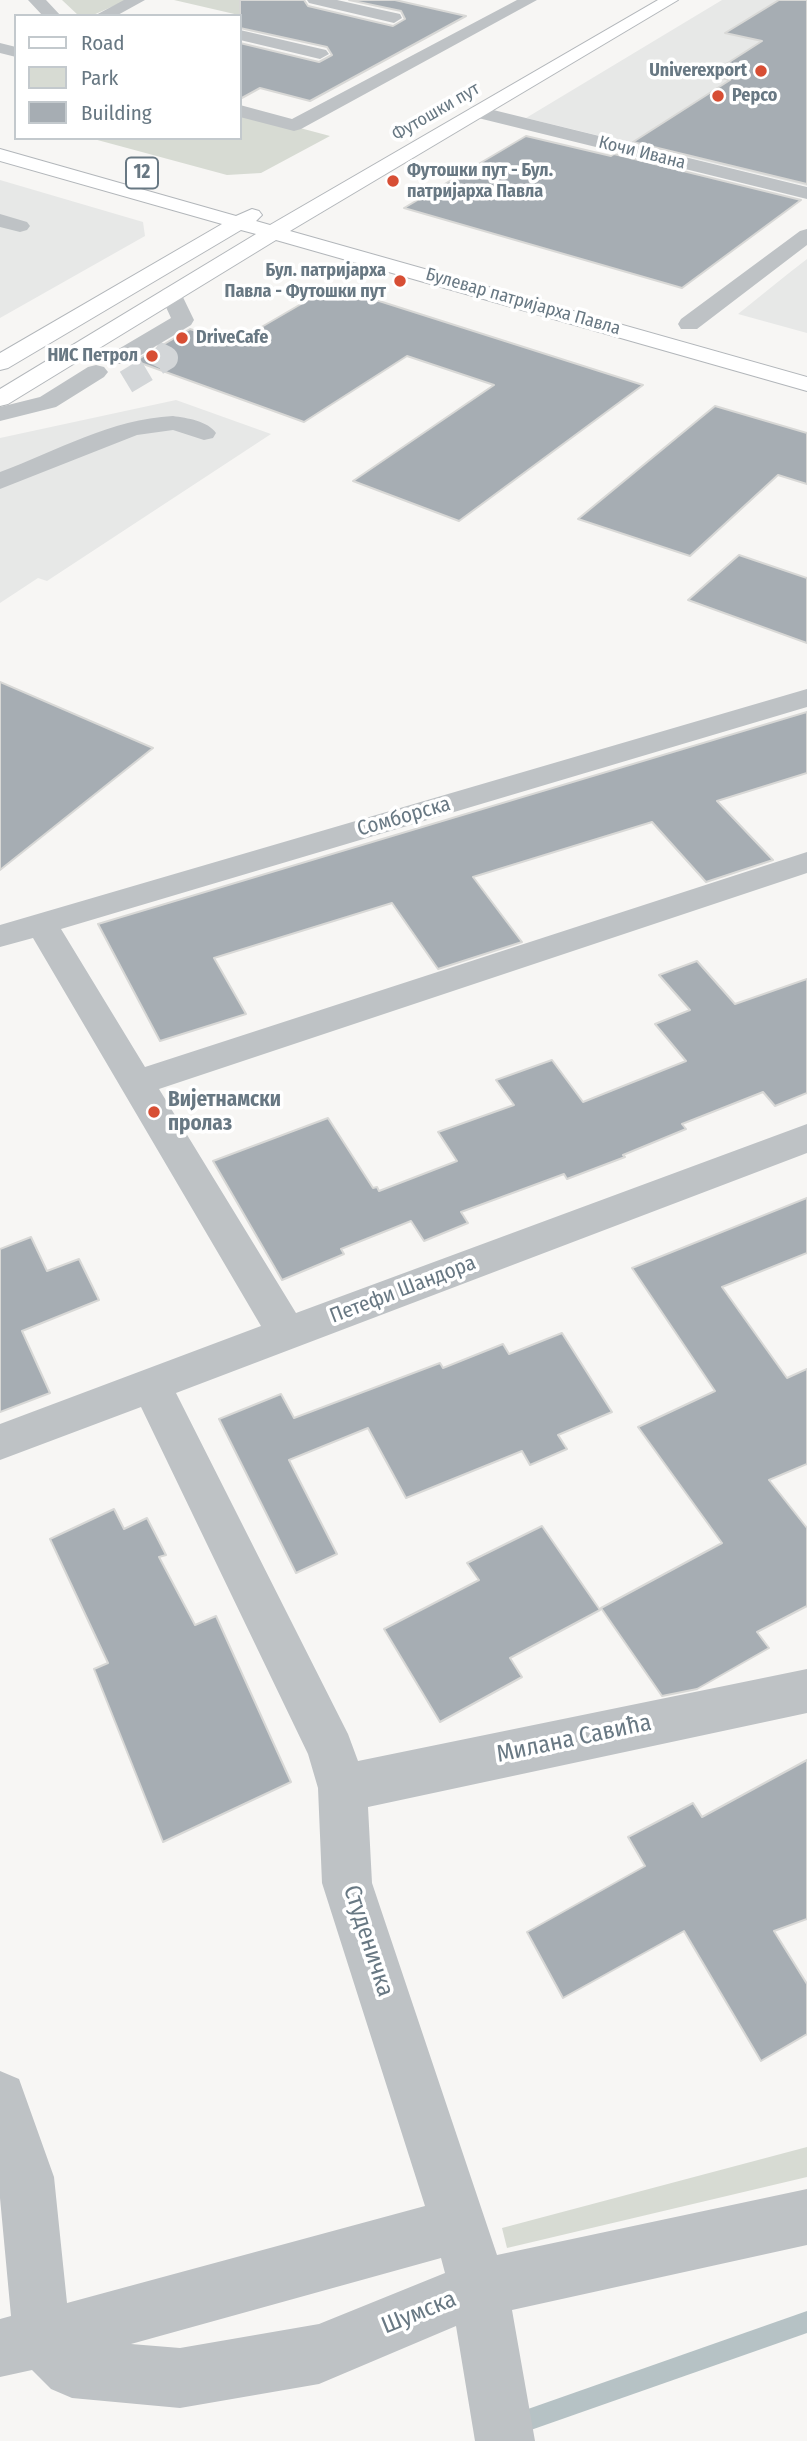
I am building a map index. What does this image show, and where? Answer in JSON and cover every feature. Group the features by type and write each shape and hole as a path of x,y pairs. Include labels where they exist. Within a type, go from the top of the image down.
{"main road":[{"name":"Футошки пут","path":"274,232 670,0"},
{"name":"12","path":"0,155 239,222"},
{"path":"240,200 323,222"},
{"path":"0,363 239,222 272,208"},
{"name":"Булевар патријарха Павла","path":"239,222 807,384"},
{"path":"0,399 274,232"},
{"path":"663,317 715,332"}],"street":[{"path":"36,0 51,14"},
{"path":"315,0 394,18"},
{"path":"242,112 295,125 528,0"},
{"path":"109,14 135,7"},
{"path":"242,35 320,54"},
{"name":"Кочи Ивана","path":"477,113 807,193"},
{"path":"689,324 807,235"},
{"path":"118,359 183,320 171,294"},
{"path":"0,414 48,402 102,381"},
{"path":"0,481 102,439 143,426 177,423 204,433"},
{"name":"Сомборска","path":"0,936 807,698"},
{"path":"136,1083 807,862"},
{"path":"41,924 287,1334"},
{"name":"Петефи Шандора","path":"0,1443 807,1139"},
{"name":"Студеничка","path":"151,1385 331,1750 342,1788 347,1883 409,2066 479,2288 505,2441"},
{"name":"Милана Савића","path":"342,1788 807,1691"},
{"path":"0,2098 26,2177 21,2344 458,2225"},
{"name":"Шумска","path":"21,2344 72,2368 180,2378 319,2354 479,2288 807,2217"}],"shaded area":[{"path":"722,0 807,0 807,186 526,118"},
{"path":"0,180 143,222 145,236 0,318"},
{"path":"807,259 807,333 738,314 789,273"},
{"path":"176,400 271,434 47,581 38,578 0,603 0,438"}],"green space":[{"path":"62,0 127,0 96,14 77,14"},
{"path":"174,0 264,0 351,41 242,14"},
{"path":"242,113 330,136 261,173 227,175 97,140 242,140"},
{"path":"807,2147 807,2177 507,2248 502,2228"}],"building":[{"path":"240,0 304,0 308,6 393,26 405,19 401,11 349,0 395,0 466,16 310,101 260,88 242,98 242,43 319,62 332,55 327,47 242,28"},
{"name":"Univerexport","path":"779,0 807,0 807,184 633,142 730,80 709,75 762,41 725,33"},
{"path":"526,136 611,156 614,154 801,200 682,288 404,208"},
{"path":"332,286 643,385 459,521 353,481 494,385 407,356 304,422 135,361 190,329 234,343"},
{"path":"715,406 807,433 807,484 778,475 690,556 578,519"},
{"path":"739,555 807,578 807,643 688,600"},
{"path":"0,682 153,748 0,870"},
{"path":"807,712 807,773 717,801 773,860 706,882 652,822 473,877 522,942 438,969 392,903 214,958 246,1014 160,1041 98,924"},
{"path":"697,961 735,1004 807,979 807,1093 775,1106 763,1092 682,1124 686,1129 623,1155 625,1157 567,1179 564,1174 461,1212 468,1223 424,1241 411,1221 341,1249 344,1254 282,1280 213,1161 328,1118 373,1188 377,1187 379,1191 457,1161 438,1132 514,1105 496,1080 552,1060 583,1102 686,1061 655,1024 690,1010 659,975"},
{"path":"807,1198 807,1253 722,1287 787,1378 807,1369 807,1464 769,1480 807,1528 807,1606 757,1632 769,1648 697,1689 662,1696 601,1608 722,1543 638,1427 715,1391 632,1268"},
{"path":"31,1237 47,1271 79,1259 99,1300 22,1331 50,1393 0,1412 0,1249"},
{"path":"562,1333 612,1412 558,1435 567,1449 530,1465 522,1451 406,1498 368,1428 289,1460 337,1554 296,1573 219,1419 281,1394 294,1418 440,1363 443,1368 503,1344 509,1354"},
{"path":"114,1509 124,1529 147,1518 166,1555 159,1557 195,1625 216,1616 291,1782 163,1842 94,1669 108,1663 50,1539"},
{"path":"542,1526 600,1610 510,1658 522,1677 440,1722 384,1629 479,1580 467,1563"},
{"path":"807,1760 807,1919 774,1931 807,1984 807,2034 761,2061 684,1931 563,1998 527,1932 645,1866 628,1837 693,1803 702,1817"}],"waterway":[{"path":"528,2420 807,2322"}],"tunnel":[{"path":"126,382 166,358 144,347"}],"place":[{"name":"Univerexport","path":"761,71"},
{"name":"Pepco","path":"718,96"},
{"name":"Футошки пут - Бул. патријарха Павла","path":"393,181"},
{"name":"Бул. патријарха Павла - Футошки пут","path":"400,281"},
{"name":"DriveCafe","path":"182,338"},
{"name":"НИС Петрол","path":"152,356"},
{"name":"Вијетнамски пролаз","path":"154,1112"}]}
